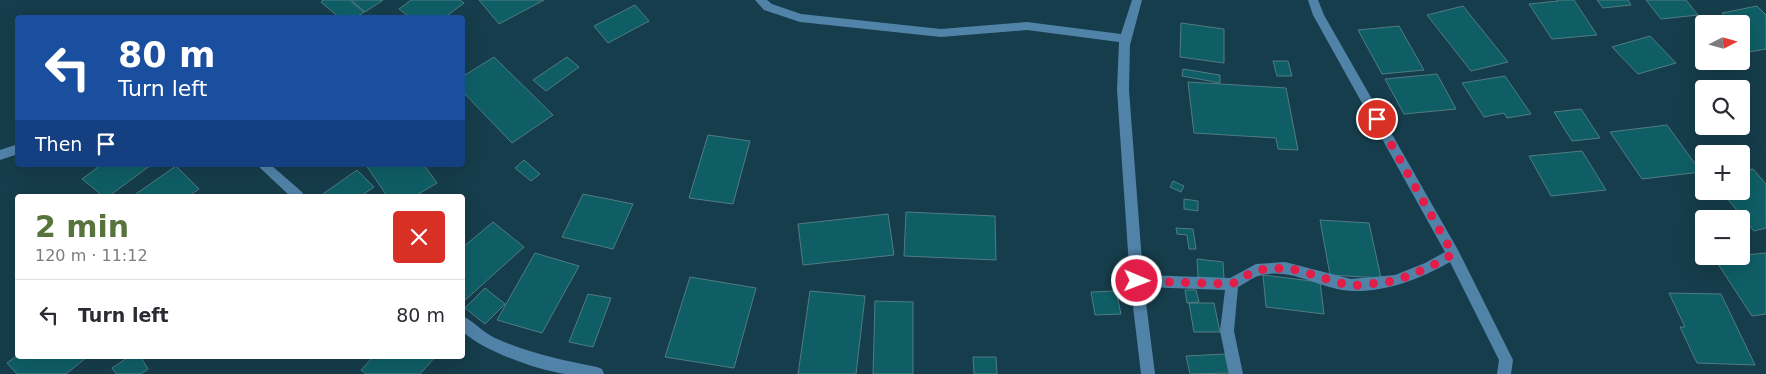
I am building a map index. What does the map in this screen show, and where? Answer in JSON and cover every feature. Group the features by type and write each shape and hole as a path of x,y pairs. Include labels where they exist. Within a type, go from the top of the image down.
{"street":[{"path":"760,0 768,7 800,18 941,33 1026,26 1127,39"},
{"path":"1137,0 1128,24 1127,39 1124,45 1123,90 1137,281 1148,374"},
{"path":"1314,0 1324,23 1453,254 1506,360 1504,374"},
{"path":"0,155 15,150"},
{"path":"265,167 296,194"},
{"path":"1137,281 1232,284 1256,270 1270,268 1302,271 1351,286 1395,281 1430,267 1453,254"},
{"path":"1232,284 1227,331 1236,374"},
{"path":"465,325 478,336 491,343 541,362 597,374"}],"building":[{"path":"323,0 349,0 364,12 360,15 336,15 321,2"},
{"path":"351,0 383,0 365,12"},
{"path":"411,0 460,0 464,3 448,15 407,15 399,9"},
{"path":"479,0 544,0 499,24"},
{"path":"1557,0 1574,0 1597,35 1552,39 1529,4"},
{"path":"1597,0 1628,0 1631,5 1603,8"},
{"path":"1646,0 1686,0 1698,15 1695,15 1661,19"},
{"path":"635,5 649,21 608,43 594,26"},
{"path":"1463,6 1508,62 1471,71 1427,15"},
{"path":"1757,6 1766,15 1766,49 1750,52 1750,15 1724,15 1722,13"},
{"path":"1181,23 1224,29 1224,63 1180,57"},
{"path":"1399,26 1424,70 1382,74 1358,30"},
{"path":"1650,36 1676,63 1638,74 1612,47"},
{"path":"494,57 553,115 512,143 465,94 465,75"},
{"path":"567,57 579,67 546,91 533,80"},
{"path":"1273,61 1288,61 1292,76 1277,76"},
{"path":"1183,69 1220,75 1220,83 1182,76"},
{"path":"1437,74 1456,109 1404,114 1385,79"},
{"path":"1505,76 1531,114 1507,118 1504,113 1484,117 1462,83"},
{"path":"1188,82 1286,88 1298,150 1278,149 1276,138 1194,133"},
{"path":"1581,109 1600,138 1572,141 1554,112"},
{"path":"1667,125 1695,164 1695,173 1642,179 1610,132"},
{"path":"708,135 750,141 733,204 689,198"},
{"path":"1582,151 1606,190 1551,196 1529,156"},
{"path":"524,160 540,174 531,181 515,168"},
{"path":"98,167 148,167 112,194 101,194 82,179"},
{"path":"175,167 177,167 199,189 192,194 136,194"},
{"path":"367,167 425,167 437,183 418,194 386,194"},
{"path":"1753,169 1766,184 1766,228 1754,231 1750,226 1750,210 1737,210 1728,200 1750,200 1750,170"},
{"path":"357,170 374,187 364,194 323,194"},
{"path":"1173,181 1184,186 1181,192 1170,187"},
{"path":"583,194 633,204 613,249 562,237"},
{"path":"1184,199 1198,201 1198,211 1184,209"},
{"path":"906,212 995,216 996,260 904,256"},
{"path":"888,214 894,255 803,265 798,224"},
{"path":"1320,220 1369,223 1381,278 1330,275"},
{"path":"493,222 524,247 465,300 465,245"},
{"path":"1176,228 1193,229 1196,249 1189,249 1187,235 1177,234"},
{"path":"535,253 579,266 542,333 497,320"},
{"path":"1766,253 1766,314 1752,316 1719,265 1750,265 1750,255"},
{"path":"1197,259 1223,262 1224,279 1198,277"},
{"path":"1263,275 1320,282 1324,314 1266,307"},
{"path":"690,277 756,288 734,368 665,357"},
{"path":"485,288 505,304 485,324 465,308"},
{"path":"1185,290 1196,290 1199,302 1187,303"},
{"path":"810,291 865,296 856,374 798,374"},
{"path":"1116,291 1121,314 1095,315 1091,292"},
{"path":"1669,293 1721,294 1755,365 1697,363 1680,327 1685,327"},
{"path":"588,294 611,298 593,347 569,342"},
{"path":"875,301 913,302 913,374 873,374"},
{"path":"1189,303 1214,303 1220,332 1194,332"},
{"path":"1225,354 1229,373 1190,374 1186,356"},
{"path":"15,357 15,359 85,359 66,374 17,374 7,363"},
{"path":"973,357 996,357 997,374 974,374"},
{"path":"126,359 142,359 148,369 141,374 116,374 112,368"},
{"path":"371,359 433,359 420,374 366,374 361,370"}],"route":[{"path":"1137,281 1232,284 1256,270 1285,268 1302,271 1351,286 1395,281 1430,267 1453,254 1377,119"}]}
